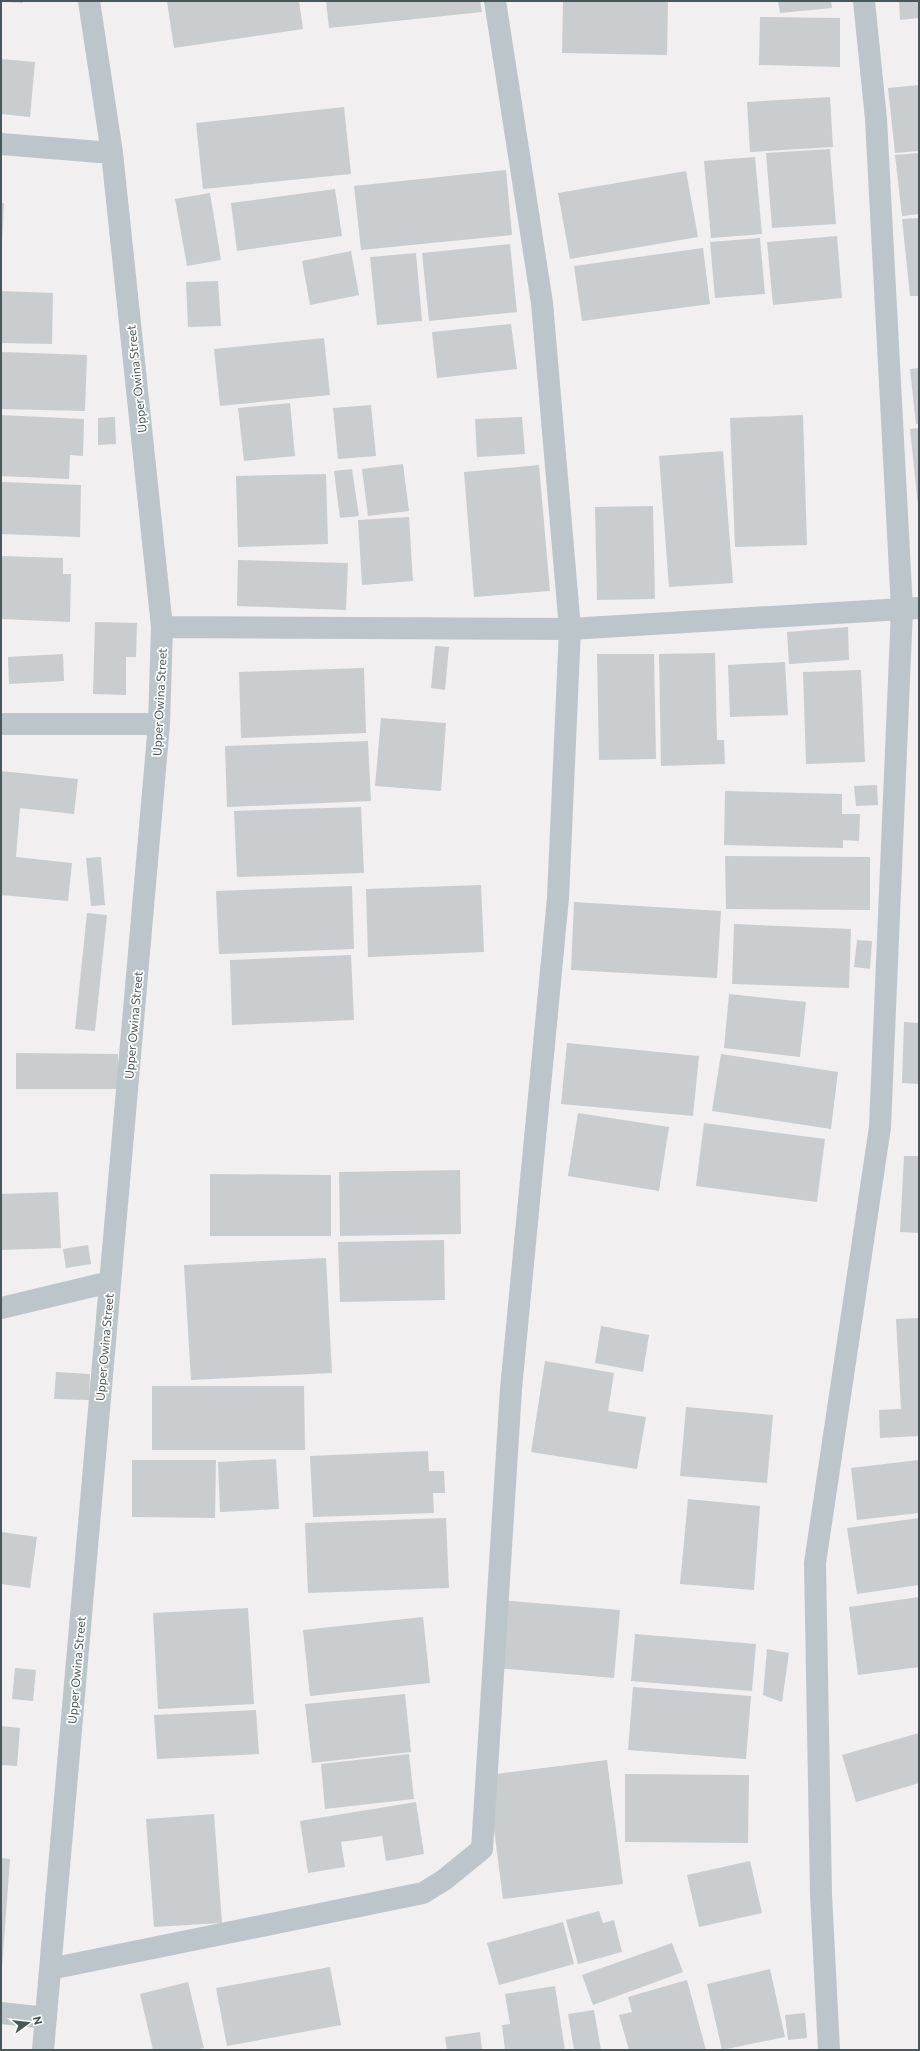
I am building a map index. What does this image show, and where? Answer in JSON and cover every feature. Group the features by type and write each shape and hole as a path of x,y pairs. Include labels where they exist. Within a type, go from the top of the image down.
{"street":[{"name":"Upper Owina Street","path":"43,2050 159,724 162,627 112,153 89,1"},
{"path":"50,1969 423,1893 444,1880 482,1849 511,1389 558,898 570,629 542,303 495,1"},
{"path":"829,2050 821,1894 815,1563 880,1127 910,608 876,120 864,1"},
{"path":"1,144 112,153"},
{"path":"162,627 570,629 910,608"},
{"path":"1,724 159,724"},
{"path":"1,1308 110,1282"},
{"path":"1,2013 46,2018"}],"building":[{"path":"23,1 23,3 5,2"},
{"path":"167,1 299,1 303,29 174,48"},
{"path":"326,1 480,1 482,12 329,28"},
{"path":"563,1 668,1 667,55 562,53"},
{"path":"778,1 831,1 832,8 780,13"},
{"path":"899,1 919,1 919,18 900,20"},
{"path":"760,17 840,18 840,67 759,65"},
{"path":"1,59 35,62 30,117 1,114"},
{"path":"919,85 919,151 895,153 888,88"},
{"path":"830,97 833,147 750,152 747,102"},
{"path":"344,107 351,174 203,189 196,123"},
{"path":"830,149 836,224 772,228 766,153"},
{"path":"919,153 919,214 902,216 895,155"},
{"path":"755,157 762,234 711,238 704,161"},
{"path":"506,170 512,235 361,250 354,186"},
{"path":"686,171 698,237 570,259 558,193"},
{"path":"335,189 342,236 237,251 231,203"},
{"path":"210,193 221,260 187,266 175,199"},
{"path":"1,203 4,203 2,244 1,244"},
{"path":"919,218 919,296 910,296 902,219"},
{"path":"837,236 842,298 773,305 767,242"},
{"path":"760,238 765,294 715,298 710,242"},
{"path":"510,244 517,312 429,321 422,253"},
{"path":"703,248 710,304 582,321 574,266"},
{"path":"351,251 359,295 310,305 302,261"},
{"path":"416,253 422,321 377,325 370,257"},
{"path":"218,281 221,326 188,327 186,282"},
{"path":"1,291 53,293 52,344 1,343"},
{"path":"511,324 517,369 437,378 432,332"},
{"path":"324,338 330,395 220,406 214,349"},
{"path":"1,352 87,355 85,411 1,409"},
{"path":"919,368 919,424 916,424 910,369"},
{"path":"290,403 295,456 244,461 238,408"},
{"path":"371,405 376,456 338,459 333,408"},
{"path":"1,415 84,419 83,456 70,455 69,479 1,476"},
{"path":"803,415 807,545 735,547 730,418"},
{"path":"115,417 116,444 98,445 98,418"},
{"path":"522,417 525,454 477,457 475,419"},
{"path":"919,428 919,506 918,506 910,429"},
{"path":"723,451 733,583 669,587 659,456"},
{"path":"403,464 409,511 368,516 362,469"},
{"path":"539,465 550,591 474,597 464,472"},
{"path":"352,469 359,516 340,518 334,471"},
{"path":"326,474 328,544 238,547 236,476"},
{"path":"2,482 81,485 80,537 1,534"},
{"path":"653,506 655,599 597,600 595,507"},
{"path":"409,517 413,581 362,585 358,520"},
{"path":"1,556 63,558 63,574 71,574 70,622 1,619"},
{"path":"238,560 348,563 346,610 237,606"},
{"path":"95,622 137,623 136,657 126,657 126,695 93,694"},
{"path":"848,627 849,660 789,664 787,632"},
{"path":"435,646 449,647 445,690 431,688"},
{"path":"715,653 717,740 724,740 725,764 661,766 659,654"},
{"path":"63,654 64,681 9,684 8,657"},
{"path":"597,654 654,654 656,759 599,760"},
{"path":"785,662 788,715 730,717 728,665"},
{"path":"364,668 366,733 241,738 239,672"},
{"path":"861,670 865,762 806,764 803,672"},
{"path":"381,718 446,723 441,791 375,786"},
{"path":"368,741 371,801 227,807 225,746"},
{"path":"1,771 78,779 74,814 20,808 16,857 72,863 68,901 1,895"},
{"path":"877,785 878,805 856,806 854,786"},
{"path":"725,791 842,794 842,814 860,814 859,841 843,840 843,848 724,845"},
{"path":"361,807 364,873 237,877 234,811"},
{"path":"725,856 870,857 870,910 726,909"},
{"path":"101,857 105,905 91,906 86,858"},
{"path":"481,885 484,952 368,957 366,889"},
{"path":"352,886 354,949 219,954 216,891"},
{"path":"574,902 721,911 717,978 571,970"},
{"path":"87,913 107,915 95,1031 75,1029"},
{"path":"734,924 851,929 849,988 732,984"},
{"path":"857,940 872,941 870,969 854,967"},
{"path":"351,955 354,1020 232,1025 230,960"},
{"path":"729,994 806,1002 800,1057 724,1048"},
{"path":"904,1022 919,1023 919,1084 902,1083"},
{"path":"567,1043 699,1056 693,1116 561,1104"},
{"path":"16,1053 118,1054 118,1089 16,1089"},
{"path":"721,1054 838,1072 831,1129 712,1111"},
{"path":"578,1113 669,1127 659,1191 568,1176"},
{"path":"704,1123 825,1139 817,1202 696,1186"},
{"path":"904,1156 919,1156 919,1233 900,1232"},
{"path":"460,1170 461,1234 340,1236 339,1172"},
{"path":"210,1174 331,1175 331,1236 210,1236"},
{"path":"58,1192 61,1248 1,1250 1,1194"},
{"path":"444,1240 445,1300 340,1302 338,1242"},
{"path":"88,1245 91,1264 66,1268 63,1249"},
{"path":"326,1258 332,1373 191,1380 184,1265"},
{"path":"919,1318 919,1436 880,1438 879,1410 901,1409 896,1319"},
{"path":"601,1326 649,1335 643,1372 595,1363"},
{"path":"545,1361 614,1373 608,1411 646,1417 637,1469 531,1452"},
{"path":"56,1372 90,1374 89,1400 54,1399"},
{"path":"152,1386 304,1386 305,1450 152,1450"},
{"path":"686,1407 773,1415 767,1483 680,1476"},
{"path":"428,1451 429,1471 444,1471 445,1493 433,1493 434,1513 313,1517 310,1456"},
{"path":"276,1459 279,1509 220,1512 218,1462"},
{"path":"132,1460 216,1460 215,1518 132,1517"},
{"path":"919,1460 919,1513 857,1520 851,1468"},
{"path":"688,1499 760,1506 754,1590 680,1584"},
{"path":"446,1518 449,1588 308,1593 305,1523"},
{"path":"919,1518 919,1585 857,1594 847,1528"},
{"path":"1,1532 37,1537 30,1588 1,1584"},
{"path":"919,1597 919,1667 858,1675 849,1607"},
{"path":"500,1600 620,1610 614,1678 495,1668"},
{"path":"248,1608 254,1704 158,1709 153,1613"},
{"path":"423,1617 430,1683 310,1696 303,1630"},
{"path":"635,1634 756,1644 752,1691 631,1681"},
{"path":"767,1649 789,1653 782,1702 763,1695"},
{"path":"15,1668 36,1670 33,1701 12,1699"},
{"path":"633,1687 751,1696 746,1759 628,1750"},
{"path":"405,1694 411,1752 312,1763 305,1704"},
{"path":"256,1710 259,1754 157,1759 154,1715"},
{"path":"1,1726 20,1728 17,1766 1,1765"},
{"path":"919,1733 919,1783 856,1802 842,1755"},
{"path":"409,1754 414,1799 325,1809 321,1764"},
{"path":"607,1760 623,1884 503,1899 487,1775"},
{"path":"625,1774 749,1775 748,1843 625,1842"},
{"path":"416,1802 424,1854 386,1861 382,1836 341,1842 345,1867 308,1873 300,1821"},
{"path":"214,1814 222,1923 154,1927 146,1819"},
{"path":"1,1858 10,1859 2,1968 1,1968"},
{"path":"750,1861 762,1913 699,1927 687,1875"},
{"path":"599,1911 603,1923 614,1920 622,1952 578,1964 566,1920"},
{"path":"563,1922 574,1964 499,1985 487,1943"},
{"path":"672,1943 683,1972 593,2005 582,1975"},
{"path":"330,1967 341,2025 227,2046 216,1988"},
{"path":"770,1969 785,2037 722,2050 707,1984"},
{"path":"687,1980 706,2050 629,2050 619,2015 632,2012 628,1997"},
{"path":"188,1982 204,2048 195,2050 153,2050 140,1994"},
{"path":"555,1986 565,2050 505,2050 502,2025 510,2024 505,1994"},
{"path":"594,2010 601,2050 574,2050 568,2014"},
{"path":"805,2013 807,2038 788,2040 785,2015"},
{"path":"480,2032 482,2050 447,2050 445,2037"}]}
